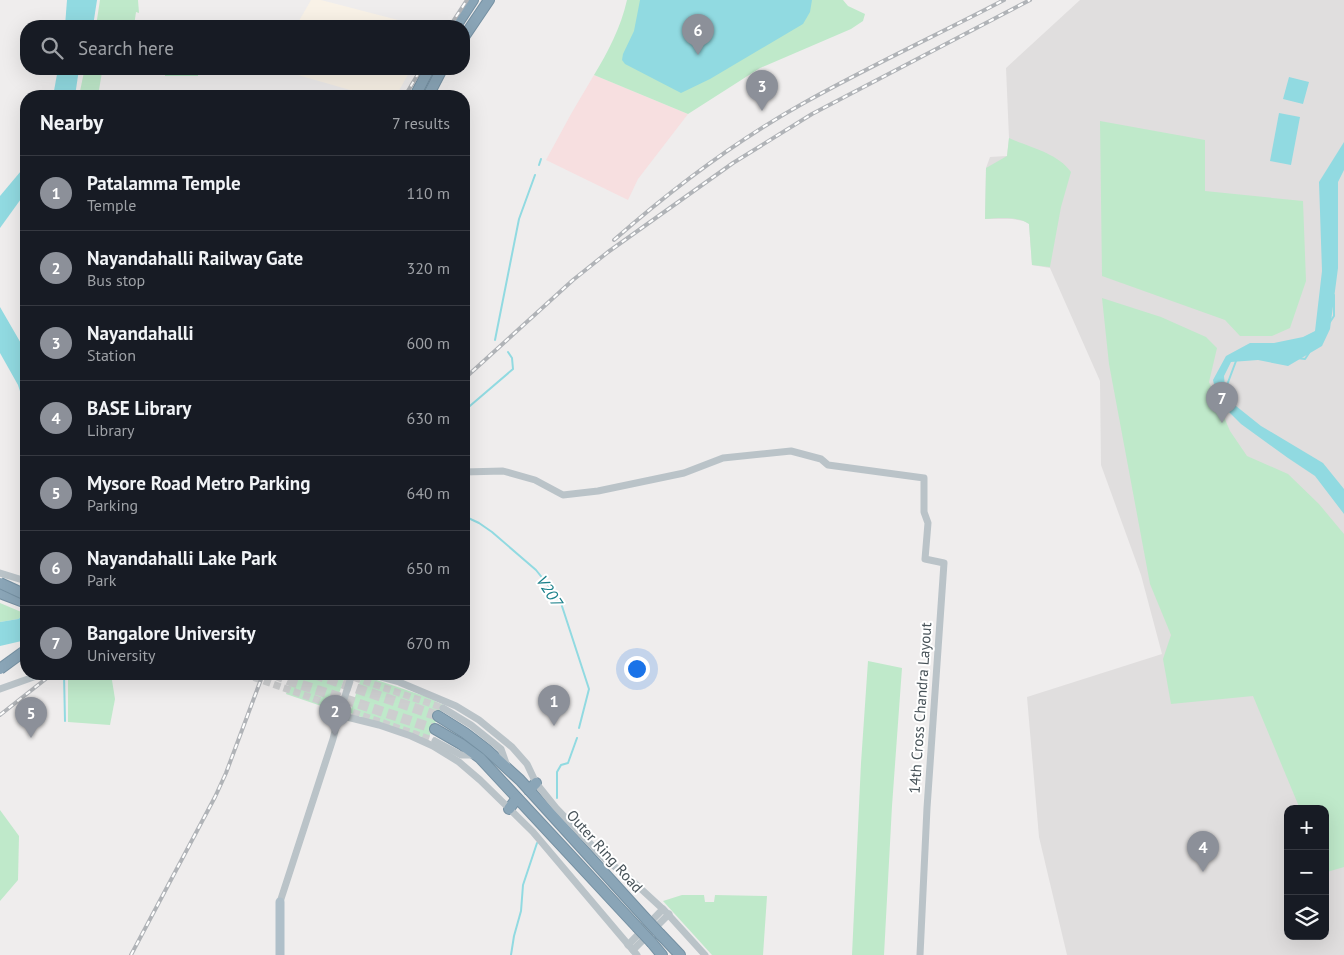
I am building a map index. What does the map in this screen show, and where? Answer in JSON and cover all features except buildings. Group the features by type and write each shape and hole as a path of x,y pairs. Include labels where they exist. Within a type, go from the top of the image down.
{"highway":[{"path":"460,20 473,0"},
{"path":"470,28 489,0"},
{"path":"417,90 426,75"},
{"path":"431,90 439,75"},
{"path":"0,583 20,592"},
{"path":"0,592 14,587 20,588"},
{"path":"0,592 20,600"},
{"path":"0,669 20,655"},
{"path":"0,674 20,656"},
{"name":"Outer Ring Road","path":"441,712 508,768 533,786 647,920 680,955"},
{"name":"Outer Ring Road","path":"435,729 461,744 475,755 662,955"},
{"path":"509,809 517,798"}],"main road":[{"path":"280,902 280,955"}],"street":[{"name":"14th Cross Chandra Layout","path":"470,472 503,471 535,480 563,495 598,491 684,473 723,458 791,451 821,459 828,465 924,478 924,512 928,522 925,559 944,563 928,799 920,955"},
{"path":"0,573 20,580"},
{"path":"0,664 20,654"},
{"path":"0,689 23,680"},
{"path":"280,902 333,740 338,715 350,680"},
{"path":"392,680 456,706 478,720 512,747 527,764 533,786 554,805 605,859 669,914 705,955"},
{"path":"338,715 379,725 433,746 459,762 539,838 633,950"},
{"path":"435,740 461,755 475,755"},
{"path":"633,950 663,909"},
{"path":"633,950 669,914"}],"shaded area":[{"path":"311,0 321,0 398,20 299,20"},
{"path":"1080,0 1344,0 1344,955 1067,955 1039,837 1027,697 1162,654 1141,575 1101,465 1100,381 1050,268 1032,265 1029,224 1012,219 985,219 986,168 990,157 1007,156 1009,138 1006,68"},
{"path":"298,75 408,75 399,90 350,90"},
{"path":"594,75 688,114 638,179 628,200 546,160"}],"green space":[{"path":"100,0 138,0 139,13 136,12 135,20 97,20"},
{"path":"627,0 843,0 848,6 865,14 863,21 851,29 760,68 688,114 594,75 614,39"},
{"path":"83,75 102,75 99,90 80,90"},
{"path":"165,75 198,75 198,76"},
{"path":"1100,121 1205,140 1205,191 1303,201 1306,281 1290,328 1272,336 1240,336 1225,320 1102,276"},
{"path":"1009,138 1051,155 1071,172 1061,207 1050,267 1032,265 1029,224 1013,219 985,219 986,168 1007,156"},
{"path":"1102,298 1161,317 1206,337 1217,348 1209,382 1230,431 1247,456 1288,474 1319,504 1344,534 1344,867 1329,871 1329,805 1298,805 1253,696 1171,704 1163,659 1171,635 1150,584 1109,364"},
{"path":"0,603 20,611 20,618 18,619 0,622"},
{"path":"868,661 902,668 884,955 852,955 861,763"},
{"path":"68,680 112,680 115,699 110,725 68,722"},
{"path":"291,680 344,680 333,710 286,694"},
{"path":"360,680 377,680 427,697 443,705 428,739 350,713"},
{"path":"0,810 19,836 18,880 0,901"},
{"path":"682,895 704,895 705,902 714,902 715,895 767,896 763,955 712,955 663,901"}],"water":[{"path":"67,0 97,0 94,20 65,20"},
{"path":"640,0 812,0 810,12 803,24 710,79 681,93 625,64 622,60 634,31"},
{"path":"57,75 78,75 76,90 54,90"},
{"path":"1289,77 1309,82 1303,104 1283,99"},
{"path":"1279,113 1300,117 1291,165 1270,161"},
{"path":"1344,142 1344,170 1338,182 1338,268 1330,329 1322,346 1288,366 1258,360 1231,362 1224,376 1226,398 1261,426 1323,463 1344,489 1344,514 1315,476 1241,424 1218,401 1213,380 1226,356 1250,343 1274,343 1303,337 1315,331 1322,271 1319,182"},
{"path":"20,172 20,200 0,228 0,196"},
{"path":"0,307 20,342 20,391 0,353"},
{"path":"20,618 20,641 0,646 0,622"}],"waterway":[{"name":"V207","path":"539,165 541,159"},
{"name":"V207","path":"495,340 519,219 535,175"},
{"path":"1330,322 1334,316 1334,295"},
{"name":"V207","path":"470,406 513,369 512,358 508,352"},
{"path":"1297,358 1305,359 1309,353"},
{"path":"1232,403 1227,385 1236,361"},
{"name":"V207","path":"470,519 492,532 536,570 560,600 589,689 579,728"},
{"path":"64,680 65,721"},
{"name":"V207","path":"557,798 557,772 561,765 568,763 577,738"},
{"name":"V207","path":"511,955 521,911 523,885 537,843"}],"tunnel":[{"path":"261,680 435,741"},
{"path":"288,680 435,729"},
{"path":"332,680 438,716"},
{"path":"361,680 443,708"}],"railway":[{"path":"454,20 467,0"},
{"path":"614,240 704,167 752,134 852,77 1004,0"},
{"path":"470,374 573,280 608,252 733,163 812,114 1030,0"},
{"path":"409,90 417,75"},
{"path":"0,715 44,680"},
{"path":"131,955 215,797 226,773 261,680"}],"place":[{"name":"Nayandahalli Lake Park","path":"698,55"},
{"name":"Nayandahalli","path":"762,111"},
{"name":"Bangalore University","path":"1222,423"},
{"name":"Patalamma Temple","path":"554,726"},
{"name":"Nayandahalli Railway Gate","path":"335,736"},
{"name":"Mysore Road Metro Parking","path":"31,738"},
{"name":"BASE Library","path":"1203,872"}]}
